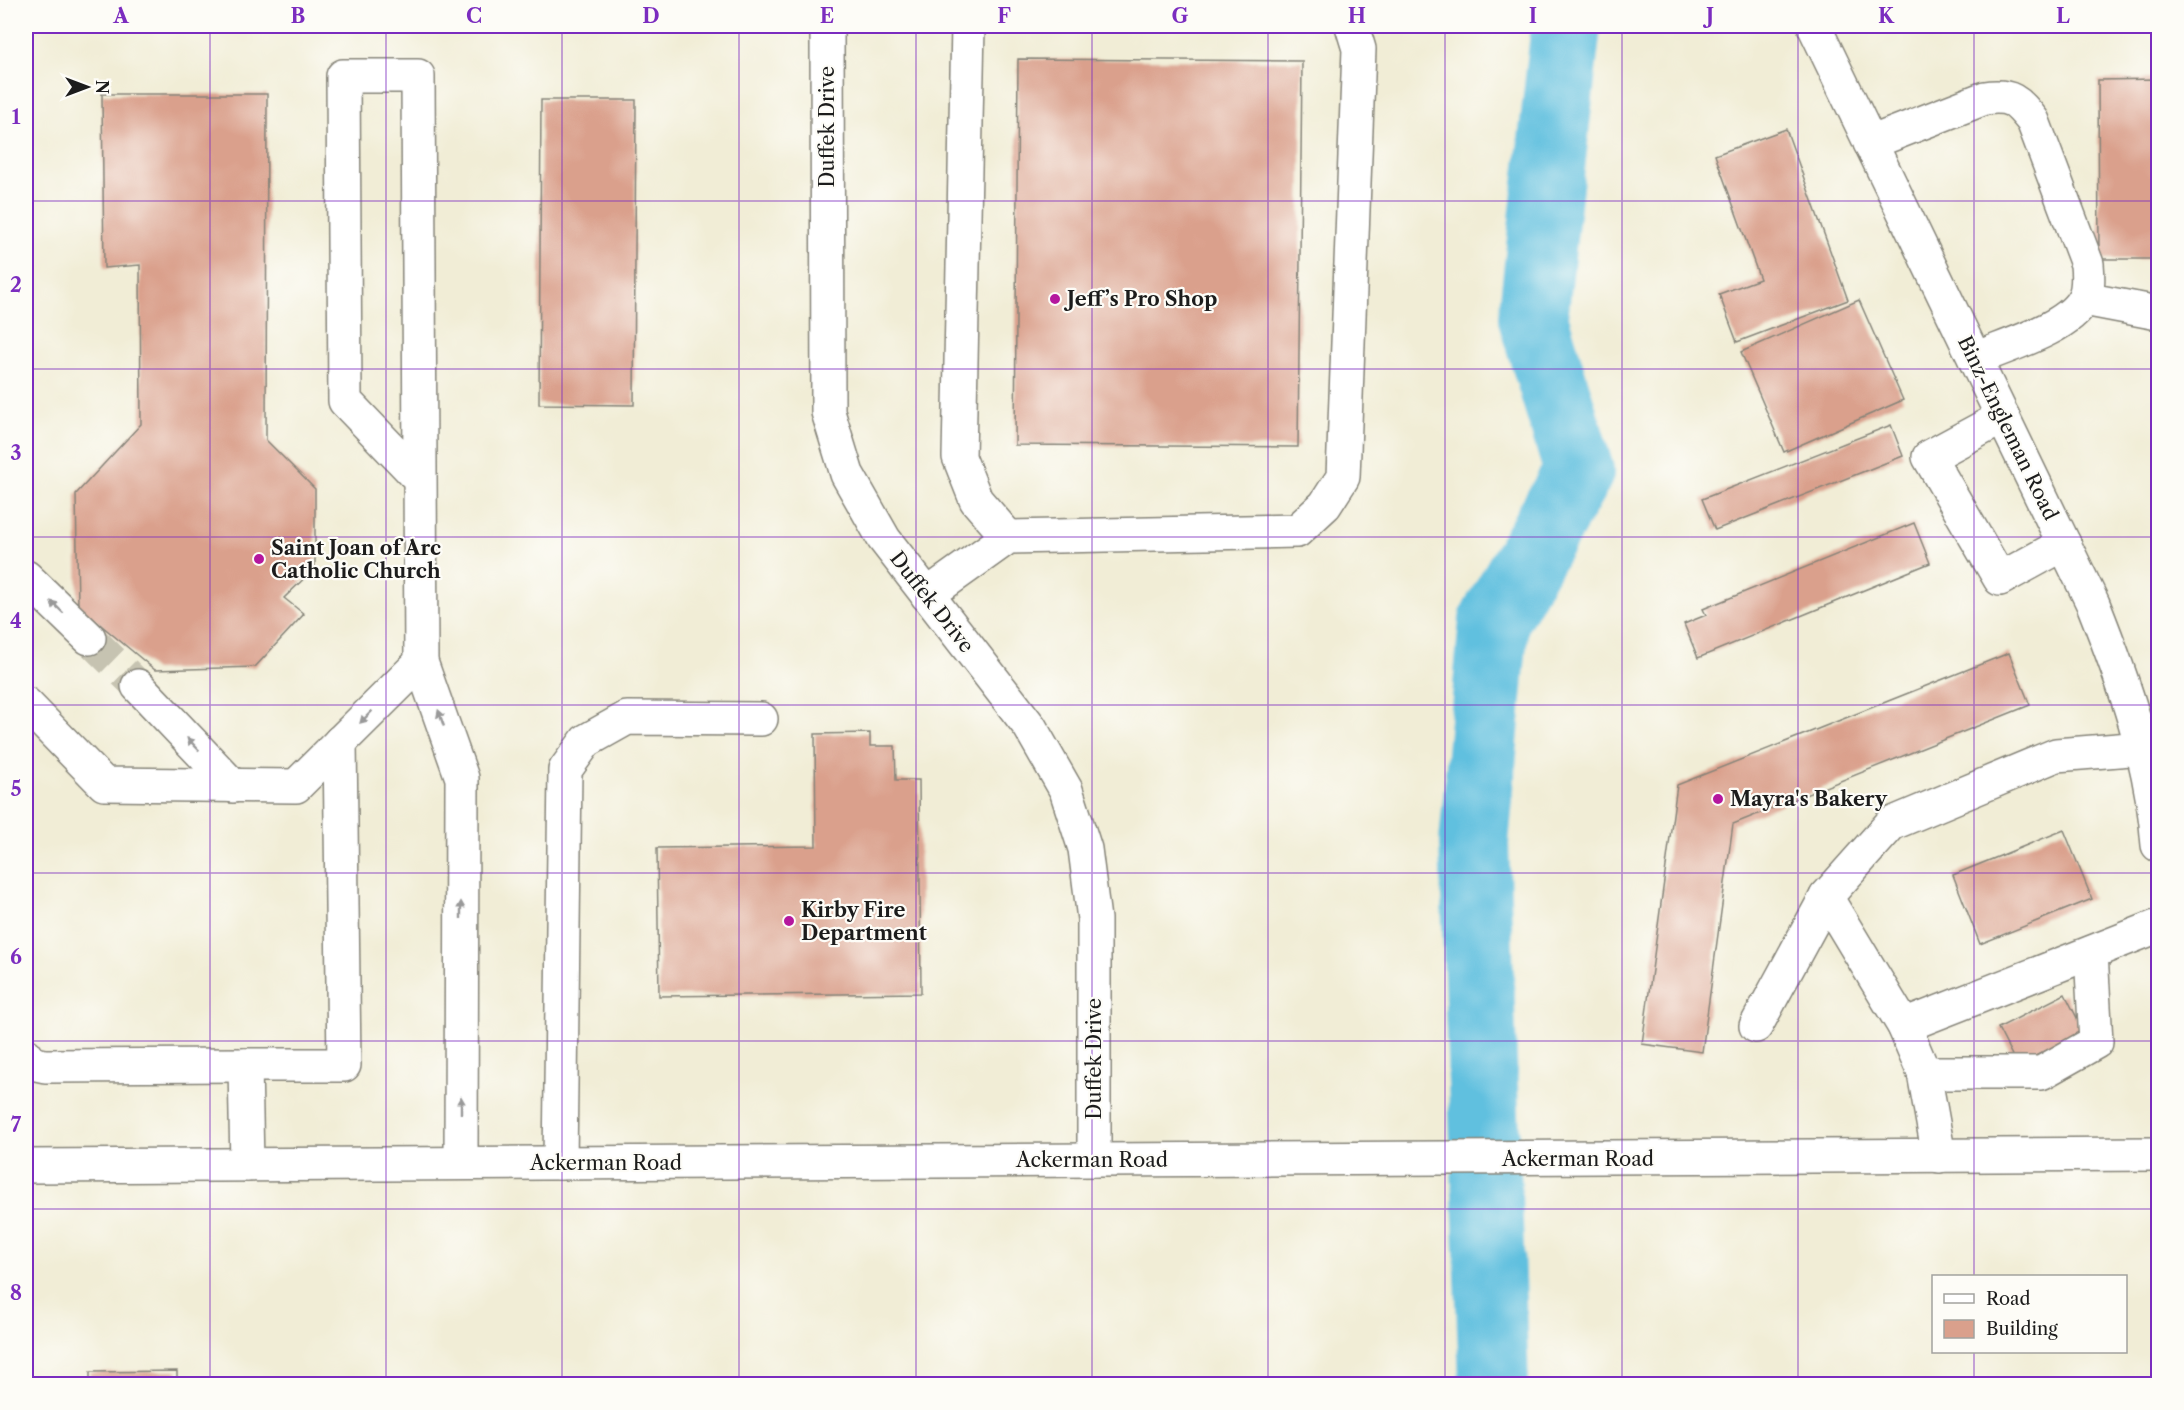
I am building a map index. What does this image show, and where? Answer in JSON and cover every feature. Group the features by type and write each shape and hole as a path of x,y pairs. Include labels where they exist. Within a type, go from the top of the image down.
{"street":[{"name":"Duffek Drive","path":"827,26 828,412 847,474 884,539 1030,727 1066,790 1084,849 1094,919 1094,1160"},
{"path":"968,26 959,457 976,500 1008,537"},
{"path":"927,595 1008,537 1297,531 1324,505 1343,477 1359,49 1352,26"},
{"name":"Binz-Engleman Road","path":"1814,26 2093,604 2122,675 2143,748 2157,823 2158,845"},
{"path":"420,479 345,401 343,76 418,76 421,662 462,778 461,1163"},
{"path":"1870,143 1985,98 2000,96 2017,101 2033,121 2087,264 2088,279 2084,299 2073,315 2055,326 1975,359"},
{"path":"2084,299 2158,313"},
{"path":"2003,417 1929,457 2000,579 2064,544"},
{"path":"26,577 89,638"},
{"path":"26,704 104,784 296,786 421,662"},
{"path":"138,686 233,786"},
{"path":"560,1163 565,770 586,741 627,718 761,719"},
{"path":"26,1055 27,1062 45,1066 344,1065 340,742"},
{"path":"1756,1026 1826,897 1891,824 2056,755 2143,748"},
{"path":"1826,897 1904,1026 1924,1073 1939,1156"},
{"path":"1904,1026 2158,927"},
{"path":"1924,1073 2041,1073 2096,1042 2091,953"},
{"path":"244,1065 247,1165"},
{"name":"Ackerman Road","path":"26,1166 1094,1160 1391,1161 2158,1154"}],"building":[{"path":"1018,59 1302,61 1298,447 1015,445"},
{"path":"2158,79 2158,259 2099,259 2098,80"},
{"path":"102,94 267,94 266,440 315,489 315,568 284,598 304,614 255,667 155,670 78,606 76,494 141,424 140,265 104,268"},
{"path":"541,100 636,100 634,405 539,404"},
{"path":"1786,129 1848,300 1737,342 1719,294 1760,279 1715,155"},
{"path":"1859,300 1903,400 1784,452 1741,352"},
{"path":"1891,425 1903,456 1715,530 1702,499"},
{"path":"1914,523 1930,563 1698,658 1684,624 1706,615 1703,609"},
{"path":"2009,653 2030,705 1733,824 1702,1052 1642,1044 1677,785"},
{"name":"Kirby Fire Department","path":"870,733 870,746 895,746 896,780 919,780 921,993 659,996 657,848 816,846 815,734"},
{"path":"2064,830 2092,899 1980,944 1953,875"},
{"path":"2065,994 2084,1032 2017,1065 1998,1028"},
{"path":"177,1371 177,1384 90,1384 90,1372"}],"waterway":[{"path":"1494,1384 1474,843 1494,620 1579,471 1533,318 1566,26"}],"tunnel":[{"path":"89,638 138,686"}],"place":[{"name":"Jeff’s Pro Shop","path":"1055,299"},
{"name":"Saint Joan of Arc Catholic Church","path":"259,559"},
{"name":"Mayra's Bakery","path":"1718,799"},
{"name":"Kirby Fire Department","path":"789,921"}]}
